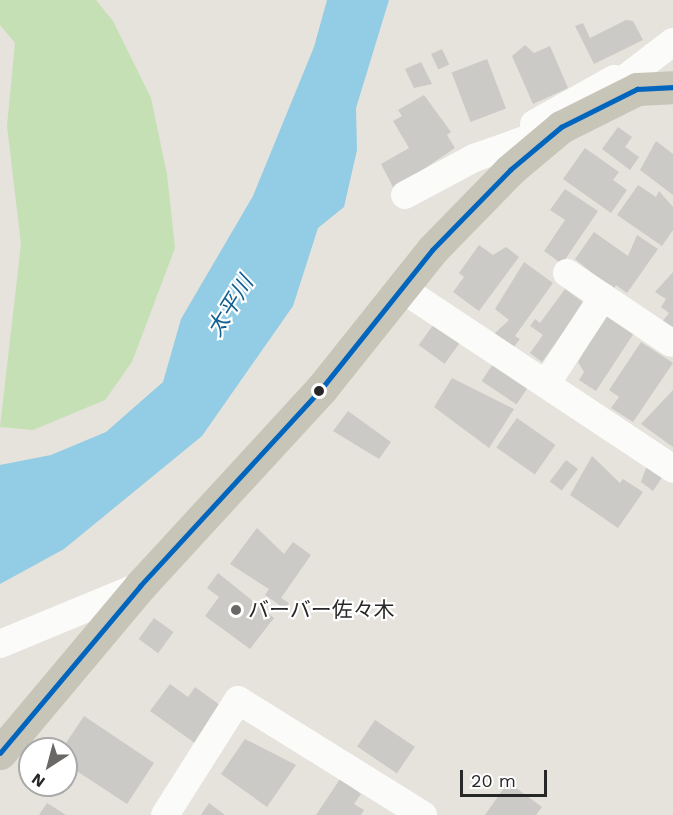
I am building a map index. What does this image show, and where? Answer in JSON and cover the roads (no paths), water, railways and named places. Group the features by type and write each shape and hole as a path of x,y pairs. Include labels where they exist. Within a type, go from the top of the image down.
{"main road":[{"path":"0,753 140,586 322,388 401,288 510,170 561,127 637,89 673,87"}],"street":[{"path":"474,158 561,127 663,49"},
{"path":"405,195 663,49"},
{"path":"567,273 671,343"},
{"path":"401,288 673,469"},
{"path":"546,384 603,297"},
{"path":"0,644 140,586"},
{"path":"165,815 238,700 423,815"}],"water":[{"name":"太平川","path":"327,0 389,0 356,108 357,150 344,207 318,228 293,306 202,436 64,549 0,584 0,465 51,455 106,432 163,382 181,319 253,196 314,47"}],"place":[{"name":"バーバー佐々木","path":"236,610"}]}
